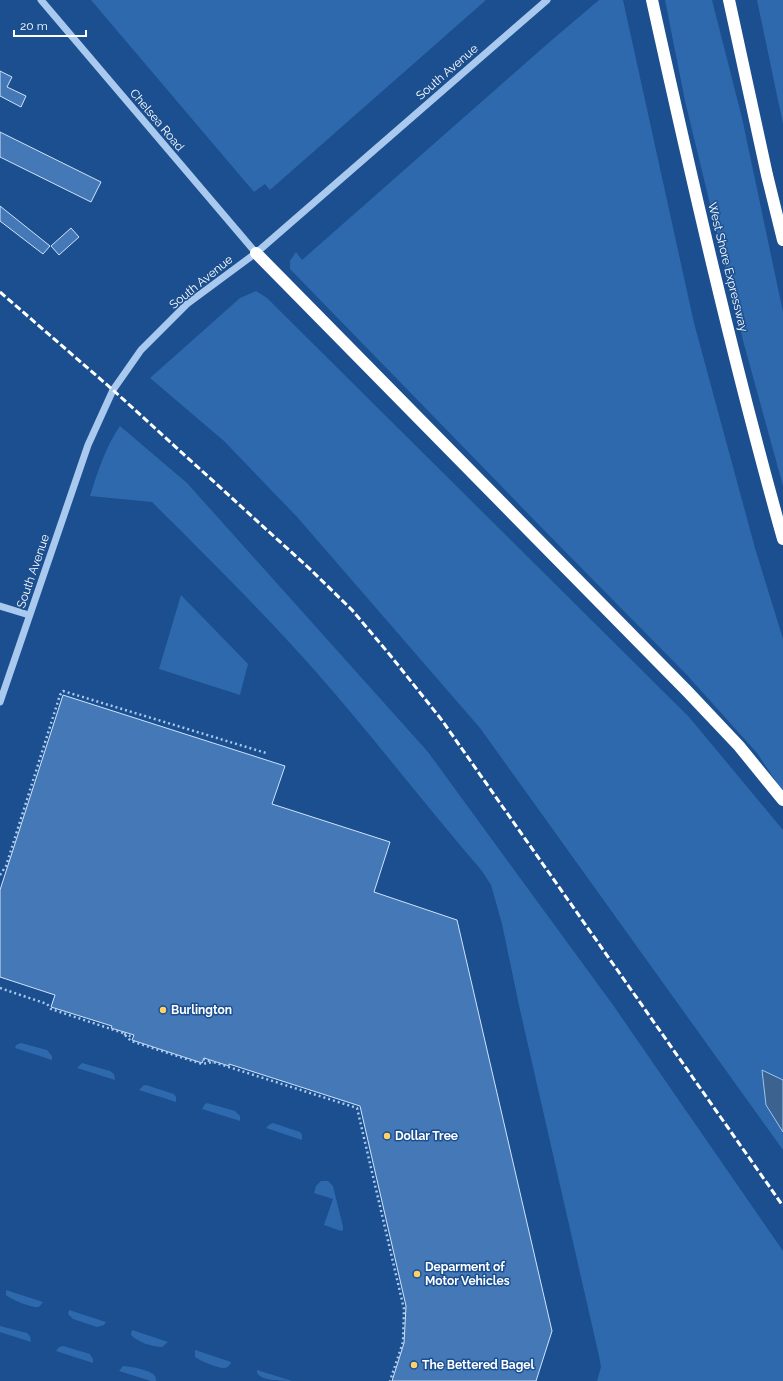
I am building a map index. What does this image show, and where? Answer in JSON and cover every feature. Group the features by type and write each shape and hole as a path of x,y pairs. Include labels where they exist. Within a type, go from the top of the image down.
{"highway":[{"name":"West Shore Expressway","path":"652,0 695,192 760,456 783,539"},
{"path":"729,0 767,175 783,240"},
{"path":"256,253 687,691 738,746 783,800"}],"street":[{"name":"Chelsea Road","path":"41,0 256,253"},
{"name":"South Avenue","path":"0,702 88,445 113,390 141,350 187,304 256,253 547,0"},
{"path":"0,606 29,615"}],"path":[{"path":"0,875 6,866 60,695 63,691 266,753"},
{"path":"0,988 47,1004 51,1010 133,1037"},
{"path":"123,1033 131,1041 202,1064 213,1062"},
{"path":"203,1059 357,1108 404,1309 403,1342 390,1381"}],"shaded area":[{"path":"91,0 486,0 270,190 265,184 254,192"},
{"path":"599,0 623,0 694,323 755,548 783,639 783,792 757,753 687,675 290,269 290,261 296,252 302,260"},
{"path":"665,0 712,0 742,118 783,312 783,486 744,344 685,101"},
{"path":"757,0 783,0 783,124"},
{"path":"256,291 267,298 689,717 783,830 783,1150 480,728 298,518 224,441 150,378 240,298"},
{"path":"120,426 187,483 428,752 613,1005 783,1251 783,1381 597,1381 601,1367 599,1356 520,1010 502,924 491,885 482,871 317,673 257,608 152,502 90,496 106,451"},
{"path":"181,595 248,664 240,695 159,669"},
{"path":"21,1043 47,1050 52,1056 52,1060 15,1048 16,1045"},
{"path":"82,1063 110,1071 114,1074 115,1080 77,1068"},
{"path":"762,1070 783,1080 783,1132 766,1105"},
{"path":"146,1085 174,1094 176,1097 176,1102 139,1090"},
{"path":"207,1103 235,1111 240,1116 240,1121 202,1109"},
{"path":"273,1123 300,1132 302,1135 302,1140 266,1128"},
{"path":"321,1181 328,1181 333,1186 343,1227 343,1230 341,1231 324,1225 333,1199 314,1193 316,1186"},
{"path":"6,1290 43,1302 38,1307 26,1305 8,1297 6,1295"},
{"path":"69,1310 106,1322 104,1325 97,1327 73,1319 68,1314"},
{"path":"0,1326 27,1333 30,1336 31,1342 0,1332"},
{"path":"132,1330 168,1342 162,1347 145,1344 131,1335"},
{"path":"63,1346 90,1354 93,1359 93,1363 56,1351 59,1347"},
{"path":"195,1350 231,1363 228,1367 224,1368 212,1365 195,1357"},
{"path":"123,1366 148,1371 155,1376 156,1381 151,1381 119,1371"},
{"path":"257,1370 292,1381 265,1378 258,1374"}],"building":[{"path":"0,71 12,77 7,87 26,96 21,107 0,96"},
{"path":"0,132 101,182 91,202 0,157"},
{"path":"0,206 50,246 43,254 0,221"},
{"path":"71,228 79,237 59,255 51,246"},
{"path":"63,695 285,766 272,804 390,842 374,892 457,920 552,1331 536,1381 392,1381 404,1343 406,1306 360,1106 229,1064 229,1066 204,1058 202,1063 132,1040 134,1035 111,1028 112,1026 51,1007 55,995 0,977 0,890"}],"railway":[{"path":"0,292 113,390 311,570 352,610 441,719 783,1206"}],"place":[{"name":"Burlington","path":"163,1010"},
{"name":"Dollar Tree","path":"387,1136"},
{"name":"Deparment of Motor Vehicles","path":"417,1274"},
{"name":"The Bettered Bagel","path":"414,1365"}]}
